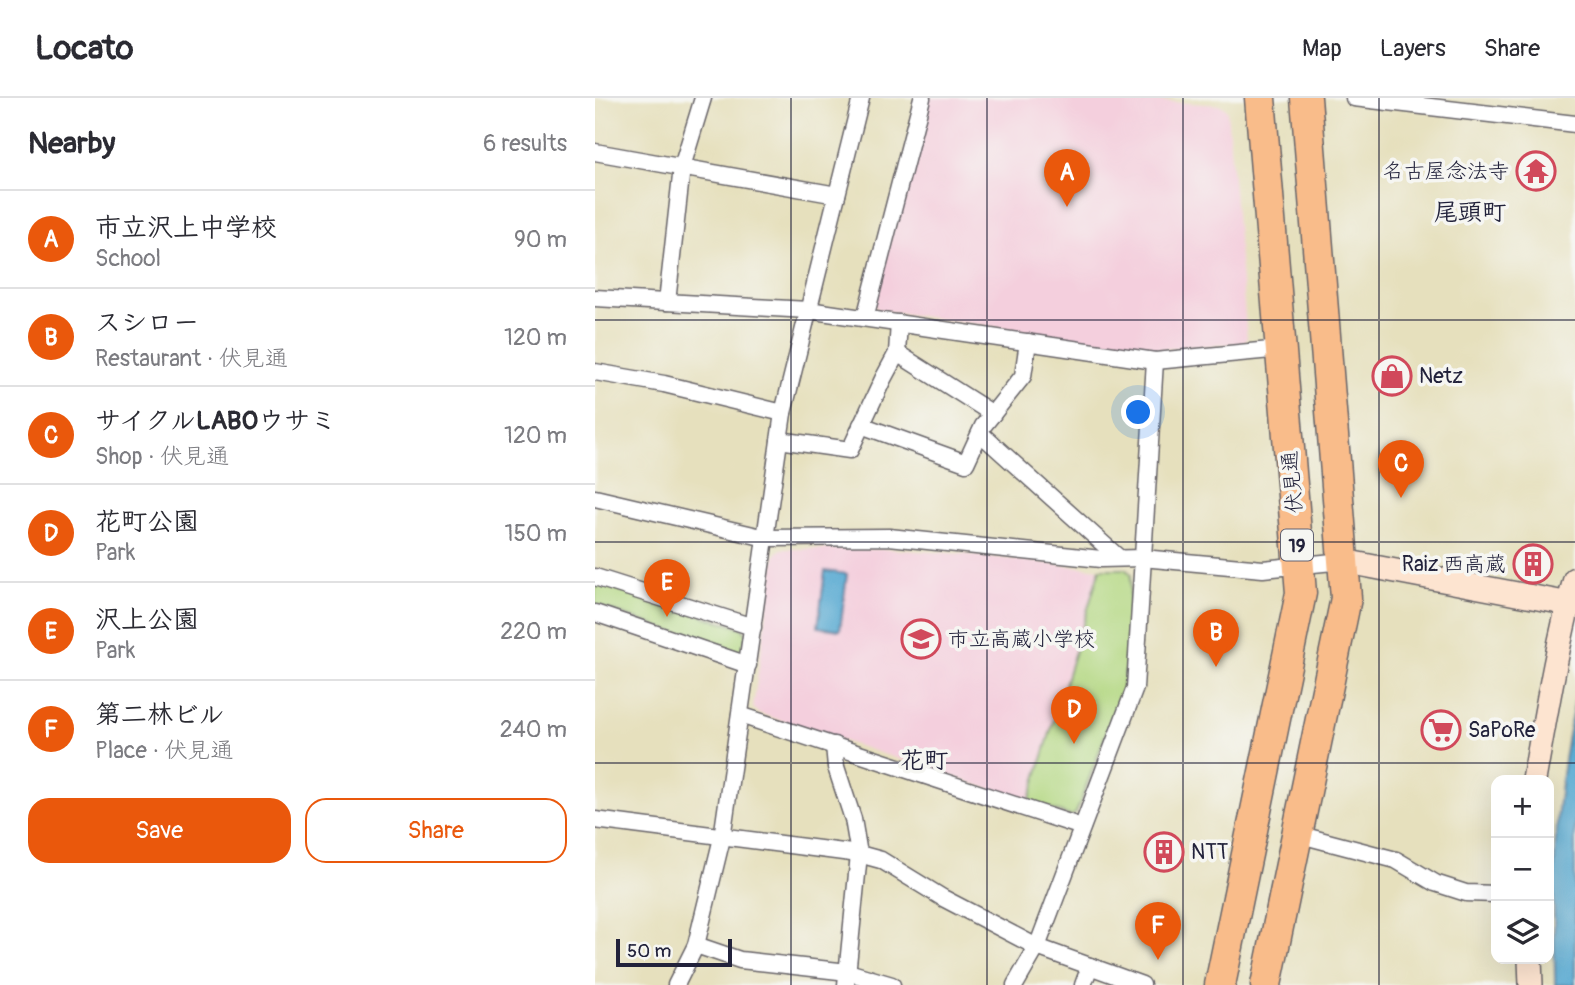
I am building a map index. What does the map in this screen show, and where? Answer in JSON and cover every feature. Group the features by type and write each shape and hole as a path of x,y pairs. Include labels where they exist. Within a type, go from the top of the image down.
{"highway":[{"name":"伏見通","path":"1220,985 1301,593 1281,349 1254,98"},
{"name":"19","path":"1266,985 1346,598 1306,98"}],"street":[{"path":"667,302 682,167 703,98"},
{"path":"676,985 696,945 722,838 783,413 861,98"},
{"path":"865,318 922,98"},
{"path":"1354,98 1575,124"},
{"path":"595,152 837,195"},
{"path":"595,298 808,310 1155,361 1281,349"},
{"path":"779,440 850,450 897,353 899,323"},
{"path":"861,425 966,463 980,433 1023,376 1028,342"},
{"path":"897,353 993,414"},
{"path":"1015,985 1037,947 1135,688 1155,361"},
{"path":"595,372 664,384 783,413"},
{"path":"980,433 1119,558"},
{"path":"595,498 766,538 888,537 1101,559 1142,558 1263,569 1343,561 1572,604"},
{"path":"595,578 753,626"},
{"path":"1535,775 1575,579"},
{"path":"595,613 748,665"},
{"path":"740,715 1082,827"},
{"path":"834,745 836,767 853,819 859,854 847,978"},
{"path":"595,820 859,854 880,860 943,898 1037,947 1142,985"},
{"path":"1297,834 1396,860 1435,883 1466,893 1491,894"},
{"path":"696,945 740,960 892,985"},
{"path":"1531,964 1531,985"},
{"path":"1083,985 1090,966"}],"shaded area":[{"path":"927,98 1107,98 1221,105 1227,110 1247,338 1244,343 1152,350 878,310 874,303"},
{"name":"市立高蔵小学校","path":"781,549 889,549 1100,569 1029,802 758,713 753,708 775,555"}],"green space":[{"path":"1100,569 1125,569 1131,574 1124,686 1076,813 1071,816 1029,802"},
{"path":"595,582 742,628 746,634 743,651 738,654 595,605"}],"water":[{"path":"825,571 847,574 840,630 818,627"},
{"path":"1575,700 1575,985 1555,985 1556,836"}],"place":[{"name":"名古屋念法寺","path":"1536,171"},
{"name":"市立沢上中学校","path":"1067,207"},
{"name":"Netz","path":"1392,376"},
{"name":"サイクルLABOウサミ","path":"1401,498"},
{"name":"Raiz 西高蔵","path":"1533,564"},
{"name":"沢上公園","path":"667,617"},
{"name":"市立高蔵小学校","path":"921,639"},
{"name":"スシロー","path":"1216,667"},
{"name":"SaPoRe","path":"1441,730"},
{"name":"花町公園","path":"1074,744"},
{"name":"NTT","path":"1164,852"},
{"name":"第二林ビル","path":"1158,960"}],"district":[{"name":"尾頭町","path":"1470,212"},
{"name":"花町","path":"924,760"}]}
